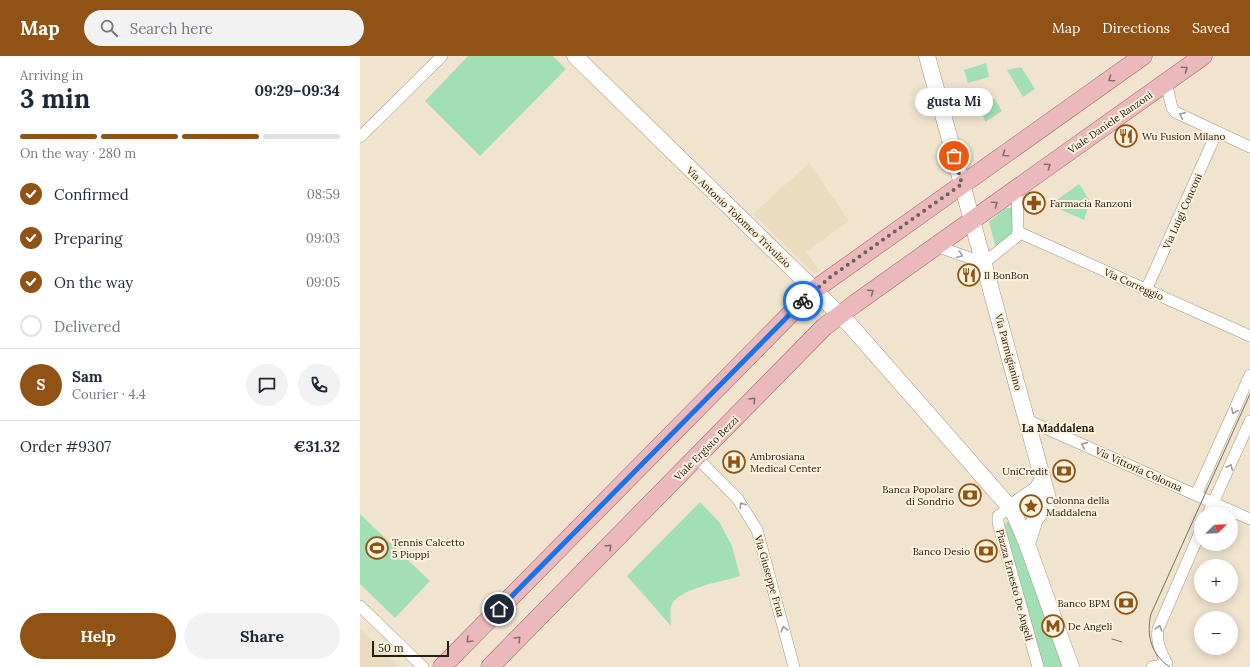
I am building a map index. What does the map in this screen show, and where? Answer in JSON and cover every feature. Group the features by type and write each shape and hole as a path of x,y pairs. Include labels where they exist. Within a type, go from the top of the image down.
{"main road":[{"path":"442,667 814,290 1143,56"},
{"name":"Viale Daniele Ranzoni","path":"973,220 1203,56"},
{"name":"Viale Ergisto Bezzi","path":"490,667 824,327 973,220"}],"street":[{"path":"360,137 442,56"},
{"name":"Via Antonio Tolomeo Trivulzio","path":"575,56 839,315 1010,508"},
{"name":"Via Parmigianino","path":"927,56 1049,502 1035,520 1027,544"},
{"path":"1166,82 1172,108 1175,112 1250,147"},
{"name":"Via Luigi Conconi","path":"1146,290 1217,132"},
{"path":"936,246 984,262 1016,237 1018,232 1017,188"},
{"name":"Via Correggio","path":"1018,232 1250,336"},
{"path":"1196,495 1250,375"},
{"name":"Via Vittoria Colonna","path":"1027,420 1250,519"},
{"path":"1212,507 1250,421"},
{"name":"Via Giuseppe Frua","path":"696,458 737,498 757,530 794,667"},
{"name":"Piazza Ernesto De Angeli","path":"1038,667 998,523 998,516 1036,490 1043,480"},
{"name":"Piazza Ernesto De Angeli","path":"1010,508 1015,515 1027,544 1071,667"},
{"path":"1171,666 1158,646 1156,638 1158,629 1194,546"},
{"path":"360,606 424,667"},
{"path":"1152,667 1171,666"}],"shaded area":[{"path":"809,163 849,221 806,252 820,271 814,273 753,214"},
{"path":"360,629 379,647 400,667 360,667"}],"green space":[{"path":"468,56 553,56 566,69 480,156 425,101"},
{"path":"986,63 989,77 968,83 964,70"},
{"path":"1021,67 1035,89 1023,97 1007,70"},
{"path":"994,98 1002,111 985,122 979,103"},
{"path":"1079,184 1090,201 1084,220 1050,205"},
{"path":"1006,208 1015,208 1012,235 996,248 989,222"},
{"path":"700,502 720,523 732,546 740,576 692,590 676,599 672,604 670,612 671,626 627,576"},
{"name":"Tennis Calcetto 5 Pioppi","path":"360,514 430,581 395,618 360,584"},
{"path":"1008,521 1019,544 1064,667 1041,667 1003,527"}],"tram line":[{"path":"1170,667 1158,657 1154,650 1149,629 1151,614 1250,394"},
{"path":"1112,639 1122,642"}],"way so far":[{"path":"803,301 829,278 962,184 954,156"}],"place":[{"name":"Wu Fusion Milano","path":"1126,136"},
{"name":"gusta Mi","path":"954,156"},
{"name":"Farmacia Ranzoni","path":"1034,203"},
{"name":"Il BonBon","path":"969,275"},
{"name":"Ambrosiana Medical Center","path":"734,462"},
{"name":"UniCredit","path":"1064,471"},
{"name":"Banca Popolare di Sondrio","path":"970,495"},
{"name":"Colonna della Maddalena","path":"1031,506"},
{"name":"Tennis Calcetto 5 Pioppi","path":"377,548"},
{"name":"Banco Desio","path":"986,551"},
{"name":"Banco BPM","path":"1126,603"},
{"name":"De Angeli","path":"1053,626"}],"district":[{"name":"La Maddalena","path":"1058,428"}],"route":[{"path":"499,609 803,301"}]}
